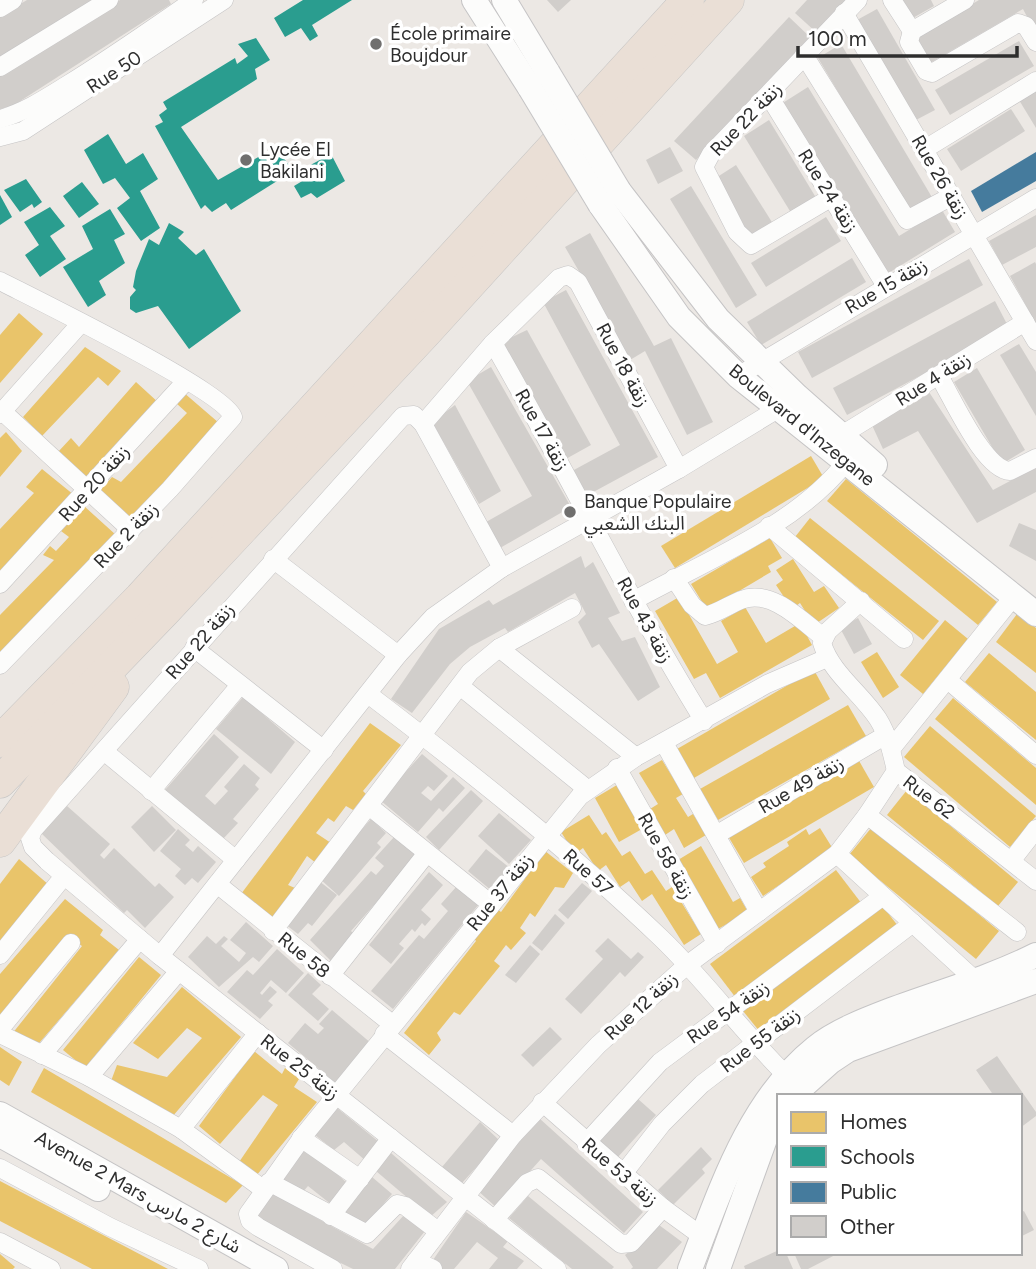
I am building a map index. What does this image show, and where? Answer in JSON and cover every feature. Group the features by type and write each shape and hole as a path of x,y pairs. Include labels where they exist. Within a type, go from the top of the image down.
{"highway":[{"path":"0,782 152,605 688,0"},
{"path":"0,741 152,605 426,331 728,0"},
{"path":"0,716 152,605"},
{"path":"0,841 70,749 152,605"}],"street":[{"path":"0,8 13,0"},
{"path":"0,67 109,0"},
{"name":"Rue 50","path":"0,119 17,114 62,88 194,0"},
{"name":"Rue 50","path":"0,137 23,131 224,0"},
{"path":"474,0 539,80"},
{"path":"504,0 539,80 609,198"},
{"name":"Rue 22 زنقة","path":"832,197 754,244 746,244 708,181 704,167 711,153 769,96 804,55 858,0"},
{"path":"892,0 912,31"},
{"path":"955,3 912,31 908,38 926,71 932,73 1018,23 1026,26 1036,42"},
{"name":"Rue 26 زنقة","path":"844,13 1036,341"},
{"path":"804,55 907,220 951,196"},
{"path":"925,149 1036,81"},
{"name":"Rue 24 زنقة","path":"769,96 886,286"},
{"name":"Boulevard d'Inzegane","path":"609,198 699,298 797,396 1025,596 1036,614"},
{"name":"Boulevard d'Inzegane","path":"609,198 680,317 738,376 776,410 1025,596"},
{"name":"Rue 15 زنقة","path":"738,376 1036,198"},
{"name":"Rue 18 زنقة","path":"493,343 558,278 571,275 578,282 679,469"},
{"path":"0,281 186,381"},
{"name":"Rue 4 زنقة","path":"840,436 1025,322"},
{"path":"81,323 1,413 131,530"},
{"path":"493,343 423,424 502,568"},
{"name":"Rue 17 زنقة","path":"493,343 591,517"},
{"path":"939,376 985,454 1002,471 1010,471 1036,458"},
{"name":"Rue 2 زنقة","path":"0,665 131,530 230,422 232,412 186,381"},
{"name":"Rue 20 زنقة","path":"0,584 186,381"},
{"path":"160,956 398,655 433,617 502,568 679,469 797,396"},
{"name":"Rue 22 زنقة","path":"47,861 30,843 33,830 394,424 407,414 414,415 423,424"},
{"path":"634,601 769,526 820,493 846,462"},
{"name":"Rue 43 زنقة","path":"591,517 634,601 704,721"},
{"path":"769,526 904,639"},
{"path":"273,559 398,655"},
{"path":"674,578 692,605 705,616 759,596 784,608 824,638"},
{"name":"Rue 49 زنقة","path":"716,835 889,742 1025,596"},
{"path":"827,658 822,643 824,638 861,601"},
{"path":"274,930 470,672 499,648 572,608"},
{"path":"194,648 324,750"},
{"path":"499,648 636,757"},
{"name":"Rue 37 زنقة","path":"333,1269 258,1227 250,1221 248,1214 301,1138 388,1029 546,834 587,789 636,757 793,671 827,658"},
{"name":"Rue 62","path":"827,658 869,708 889,742 896,771 1036,881"},
{"path":"948,681 1036,755"},
{"path":"152,791 240,685"},
{"path":"460,686 587,789"},
{"name":"Rue 57","path":"368,694 546,834 687,965 731,1012 790,1085"},
{"path":"664,743 759,912"},
{"path":"105,752 236,860"},
{"name":"Rue 58 زنقة","path":"617,768 717,944"},
{"name":"Rue 12 زنقة","path":"413,1265 464,1196 542,1102 598,1045 687,965 836,854 867,815 896,771"},
{"path":"369,806 491,904"},
{"path":"867,815 1017,932"},
{"path":"1012,860 1036,830"},
{"path":"330,976 427,853"},
{"path":"836,854 975,980"},
{"name":"Rue 25 زنقة","path":"47,861 160,956 494,1220 537,1263 557,1269"},
{"path":"0,955 64,876"},
{"name":"Rue 58","path":"217,884 330,976 513,1135"},
{"name":"Rue 54 زنقة","path":"586,1143 660,1062 731,1012 883,896"},
{"name":"Rue 55 زنقة","path":"623,1174 684,1101 914,923"},
{"path":"42,1055 140,939"},
{"path":"71,943 0,1031 181,1129 266,1186 367,1234 397,1204 405,1206 438,1231"},
{"path":"790,1085 815,1048 848,1028 1036,955"},
{"path":"89,1077 179,971"},
{"path":"690,1269 752,1125 769,1094 790,1085 848,1050 1036,981"},
{"path":"181,1129 258,1033"},
{"name":"Rue 53 زنقة","path":"542,1102 663,1209 703,1237"},
{"name":"Avenue 2 Mars شارع 2 مارس","path":"0,1114 276,1269"},
{"path":"722,1266 765,1139 777,1118"},
{"name":"Avenue 2 Mars شارع 2 مارس","path":"0,1135 247,1269"},
{"path":"301,1138 360,1179"},
{"path":"331,1216 391,1138"},
{"path":"0,1168 110,1227 199,1269"},
{"path":"494,1220 527,1183 538,1178 621,1244 631,1243 663,1209"},
{"path":"0,1242 47,1268"},
{"path":"413,1265 433,1269"}],"building: Homes":[{"path":"19,313 43,334 0,383 0,335"},
{"path":"85,347 121,371 108,386 98,377 42,436 23,417"},
{"path":"136,382 160,404 90,482 58,452 71,438 79,447"},
{"path":"183,392 219,423 133,521 99,492 112,477 121,482 187,413 176,403"},
{"path":"6,432 22,451 0,477 0,438"},
{"path":"811,456 824,478 675,568 661,546"},
{"path":"42,469 74,495 0,572 0,529 34,493 26,487"},
{"path":"846,479 997,602 978,625 827,501"},
{"path":"84,506 116,535 0,660 0,615 54,560 43,555 50,546 56,551 69,537 61,531"},
{"path":"810,518 939,621 923,640 795,537"},
{"path":"770,538 782,558 768,566 771,572 707,610 691,584"},
{"path":"793,559 814,592 824,586 839,608 814,625 800,603 792,609 776,585 783,580 776,570"},
{"path":"679,597 717,664 738,652 721,621 745,607 766,643 800,623 812,645 720,698 706,673 694,679 655,611"},
{"path":"1017,614 1036,628 1036,673 996,642"},
{"path":"945,620 968,639 923,694 900,675"},
{"path":"877,652 899,687 883,698 861,662"},
{"path":"989,653 1036,692 1036,740 965,682"},
{"path":"814,670 830,699 694,778 677,749"},
{"path":"953,698 1036,768 1036,805 935,719"},
{"path":"848,705 866,736 718,820 700,789"},
{"path":"370,723 401,745 363,791 366,794 353,810 346,806 334,822 328,818 316,833 331,843 316,863 307,856 288,885 295,888 272,919 241,894"},
{"path":"930,726 1036,816 1010,847 904,757"},
{"path":"858,759 874,787 744,863 728,836"},
{"path":"662,760 683,794 676,798 688,817 693,814 706,835 684,848 674,829 665,835 650,809 658,804 639,773"},
{"path":"617,785 642,829 619,842 595,798"},
{"path":"907,790 1018,882 998,906 887,815"},
{"path":"589,815 602,835 606,832 622,856 630,851 645,874 652,870 666,891 672,887 701,934 684,945 652,894 642,901 629,881 620,887 606,865 598,871 583,848 575,854 561,832"},
{"path":"872,827 999,931 976,959 849,855"},
{"path":"820,828 833,849 763,896 751,877 766,867 763,863 789,846 787,842 806,829 809,835"},
{"path":"701,846 733,902 740,898 748,912 718,929 678,860"},
{"path":"545,851 573,873 564,888 555,887 535,917 530,913 520,928 526,933 511,950 506,945 494,961 500,966 460,1015 454,1012 437,1033 441,1040 429,1055 404,1033 476,941 473,937 495,907 501,912"},
{"path":"19,859 49,885 0,943 0,884"},
{"path":"836,870 862,904 736,998 710,964"},
{"path":"65,899 103,930 100,935 119,950 34,1049 12,1034 82,946 66,935 0,1020 0,974"},
{"path":"881,904 898,926 760,1032 743,1011"},
{"path":"139,957 161,975 85,1068 63,1050"},
{"path":"182,987 241,1037 172,1117 111,1081 117,1065 167,1077 202,1038 187,1028 158,1059 133,1043"},
{"path":"0,1047 22,1062 9,1086 0,1080"},
{"path":"254,1051 282,1074 285,1068 299,1079 294,1087 317,1102 252,1181 235,1168 278,1105 263,1095 220,1144 199,1126"},
{"path":"44,1068 243,1185 226,1203 31,1092"},
{"path":"0,1181 168,1269 92,1269 0,1221"},
{"path":"0,1254 15,1267 13,1269 0,1269"}],"building: Schools":[{"path":"303,0 352,0 312,25 318,36 310,41 301,28 285,37 274,18"},
{"path":"256,38 270,60 255,69 257,79 181,127 218,180 276,147 293,171 231,210 226,203 212,212 205,205 201,209 155,126 163,122 159,115 167,109 163,102 235,58 237,64 248,56 238,44"},
{"path":"108,134 126,164 143,153 158,179 140,191 160,228 141,241 117,208 130,198 115,178 103,184 84,150"},
{"path":"331,154 345,181 317,198 311,193 301,198 294,186 309,177 303,169"},
{"path":"26,179 42,202 34,208 32,204 20,212 4,190"},
{"path":"82,182 99,204 79,218 63,196"},
{"path":"0,195 12,217 0,225"},
{"path":"50,207 65,226 50,236 66,259 40,277 25,255 39,245 24,222"},
{"path":"110,209 125,234 114,240 125,263 99,281 106,295 88,307 63,267 93,249 82,226"},
{"path":"169,223 184,232 178,238 196,255 204,249 241,311 189,349 158,306 136,313 130,309 130,297 136,290 133,287 136,271 149,239 159,245"}],"building: Public":[{"path":"1036,152 1036,181 982,212 971,191"}],"building: Other":[{"path":"27,0 96,0 0,57 0,16"},
{"path":"120,0 169,0 171,4 14,105 0,109 0,75"},
{"path":"547,0 571,0 558,12"},
{"path":"807,0 848,0 817,33 795,13"},
{"path":"901,0 931,0 934,6 911,19"},
{"path":"979,0 1036,0 1036,34 1023,9 930,63 917,37"},
{"path":"877,9 935,110 914,121 857,20"},
{"path":"789,17 810,37 696,160 674,141"},
{"path":"1019,41 1034,66 950,115 935,90"},
{"path":"841,44 933,199 910,213 818,58"},
{"path":"808,87 899,236 942,210 955,232 882,277 778,106"},
{"path":"1036,90 1036,128 1019,100"},
{"path":"1011,109 1025,131 961,171 947,149"},
{"path":"769,120 818,201 793,216 744,136"},
{"path":"670,147 683,171 658,184 646,160"},
{"path":"736,165 775,227 750,243 711,181"},
{"path":"691,186 757,295 736,308 670,199"},
{"path":"1036,215 1036,247 1002,265 989,241"},
{"path":"826,217 841,241 766,287 751,263"},
{"path":"590,233 654,346 671,338 713,422 687,435 645,351 630,360 565,247"},
{"path":"852,258 866,282 761,345 747,322"},
{"path":"969,259 983,285 812,378 798,352"},
{"path":"1035,262 1036,264 1036,324 1010,276"},
{"path":"566,290 658,457 586,496 572,471 620,445 543,302"},
{"path":"995,301 1009,328 847,415 833,388"},
{"path":"527,330 591,445 564,460 502,342"},
{"path":"1019,344 1036,372 1036,416 1000,355"},
{"path":"491,367 571,507 500,548 486,522 532,496 467,381"},
{"path":"977,368 1025,450 1002,464 954,382"},
{"path":"929,392 993,490 1036,467 1036,492 977,523 918,431 883,449 871,423 908,399 914,403"},
{"path":"455,405 501,491 479,504 432,422"},
{"path":"1019,523 1036,530 1036,561 1009,546"},
{"path":"581,556 585,568 593,562 620,613 608,618 622,641 635,637 660,687 638,701 599,644 592,648 578,622 586,614 575,593 508,632 505,628 470,647 450,664 412,713 391,699 439,629 489,600 493,605"},
{"path":"858,618 872,644 854,654 840,628"},
{"path":"243,697 295,742 271,774 216,729"},
{"path":"214,734 239,757 205,796 215,805 228,791 224,787 244,764 260,778 255,785 259,789 233,819 238,823 223,839 165,790"},
{"path":"422,754 448,776 434,791 428,786 421,793 431,801 453,777 465,788 443,812 439,808 418,832 380,800"},
{"path":"471,790 483,801 439,850 426,837"},
{"path":"67,806 110,844 100,855 104,859 114,848 155,887 159,883 174,897 145,928 127,910 124,913 41,833"},
{"path":"152,806 176,830 154,852 131,827"},
{"path":"499,813 531,840 509,864 478,836"},
{"path":"371,819 386,833 377,843 381,847 339,896 319,878"},
{"path":"178,829 190,840 185,845 193,852 198,846 216,862 198,883 192,878 185,885 175,876 181,869 160,851"},
{"path":"395,836 417,856 351,931 356,936 332,962 310,940 371,871 376,875 384,866 375,858"},
{"path":"486,849 510,868 492,891 468,871"},
{"path":"429,872 443,885 421,910 431,919 425,926 422,923 415,932 412,929 399,944 404,948 391,964 369,945"},
{"path":"319,881 337,895 312,926 308,923 298,934 285,924"},
{"path":"582,883 592,891 568,919 558,910"},
{"path":"457,886 479,904 393,1009 371,991 419,935 424,939 448,911 441,904"},
{"path":"555,914 565,923 542,951 532,943"},
{"path":"246,922 273,946 259,962 253,957 219,987 188,957 207,936 216,944 224,936 228,939 221,946 239,962 246,953 230,940"},
{"path":"608,938 631,959 638,952 644,957 625,977 620,972 581,1014 565,999 603,959 595,951"},
{"path":"530,945 540,954 516,983 505,975"},
{"path":"277,949 304,973 286,993 271,980 260,993 262,995 270,986 277,992 268,1001 273,1005 260,1019 227,992 247,970 253,975"},
{"path":"308,973 321,985 312,994 329,1009 318,1021 288,995"},
{"path":"332,1010 372,1044 337,1084 288,1043 305,1023 318,1034 324,1028 319,1024"},
{"path":"550,1027 562,1039 533,1067 521,1055"},
{"path":"997,1056 1036,1112 1036,1116 1022,1126 1022,1094 993,1094 976,1070"},
{"path":"638,1099 656,1115 617,1158 598,1142"},
{"path":"337,1108 379,1142 366,1161 344,1142 334,1150 315,1135"},
{"path":"539,1118 643,1212 624,1233 541,1159 497,1208 476,1189"},
{"path":"480,1122 500,1141 462,1183 442,1167"},
{"path":"306,1146 348,1184 332,1205 308,1186 301,1194 281,1178"},
{"path":"701,1147 712,1159 702,1169 705,1173 673,1205 658,1190"},
{"path":"391,1153 447,1202 430,1217 376,1171"},
{"path":"372,1177 392,1194 363,1228 343,1211"},
{"path":"271,1193 373,1249 405,1214 425,1231 395,1269 353,1269 259,1223 254,1215"},
{"path":"528,1196 614,1267 572,1269 509,1218"},
{"path":"1024,1211 1034,1230 1022,1236"},
{"path":"466,1212 508,1241 503,1247 524,1261 517,1269 489,1269 498,1258 477,1242 454,1269 442,1269 433,1260"},
{"path":"659,1225 682,1242 657,1269 631,1269 633,1267 625,1255"},
{"path":"777,1251 777,1255 787,1255 793,1269 745,1269 744,1266"},
{"path":"795,1255 835,1255 808,1269 801,1269"}],"place":[{"name":"École primaire Boujdour","path":"376,44"},
{"name":"Lycée El Bakilani","path":"246,160"},
{"name":"Banque Populaire البنك الشعبي","path":"570,512"}]}
